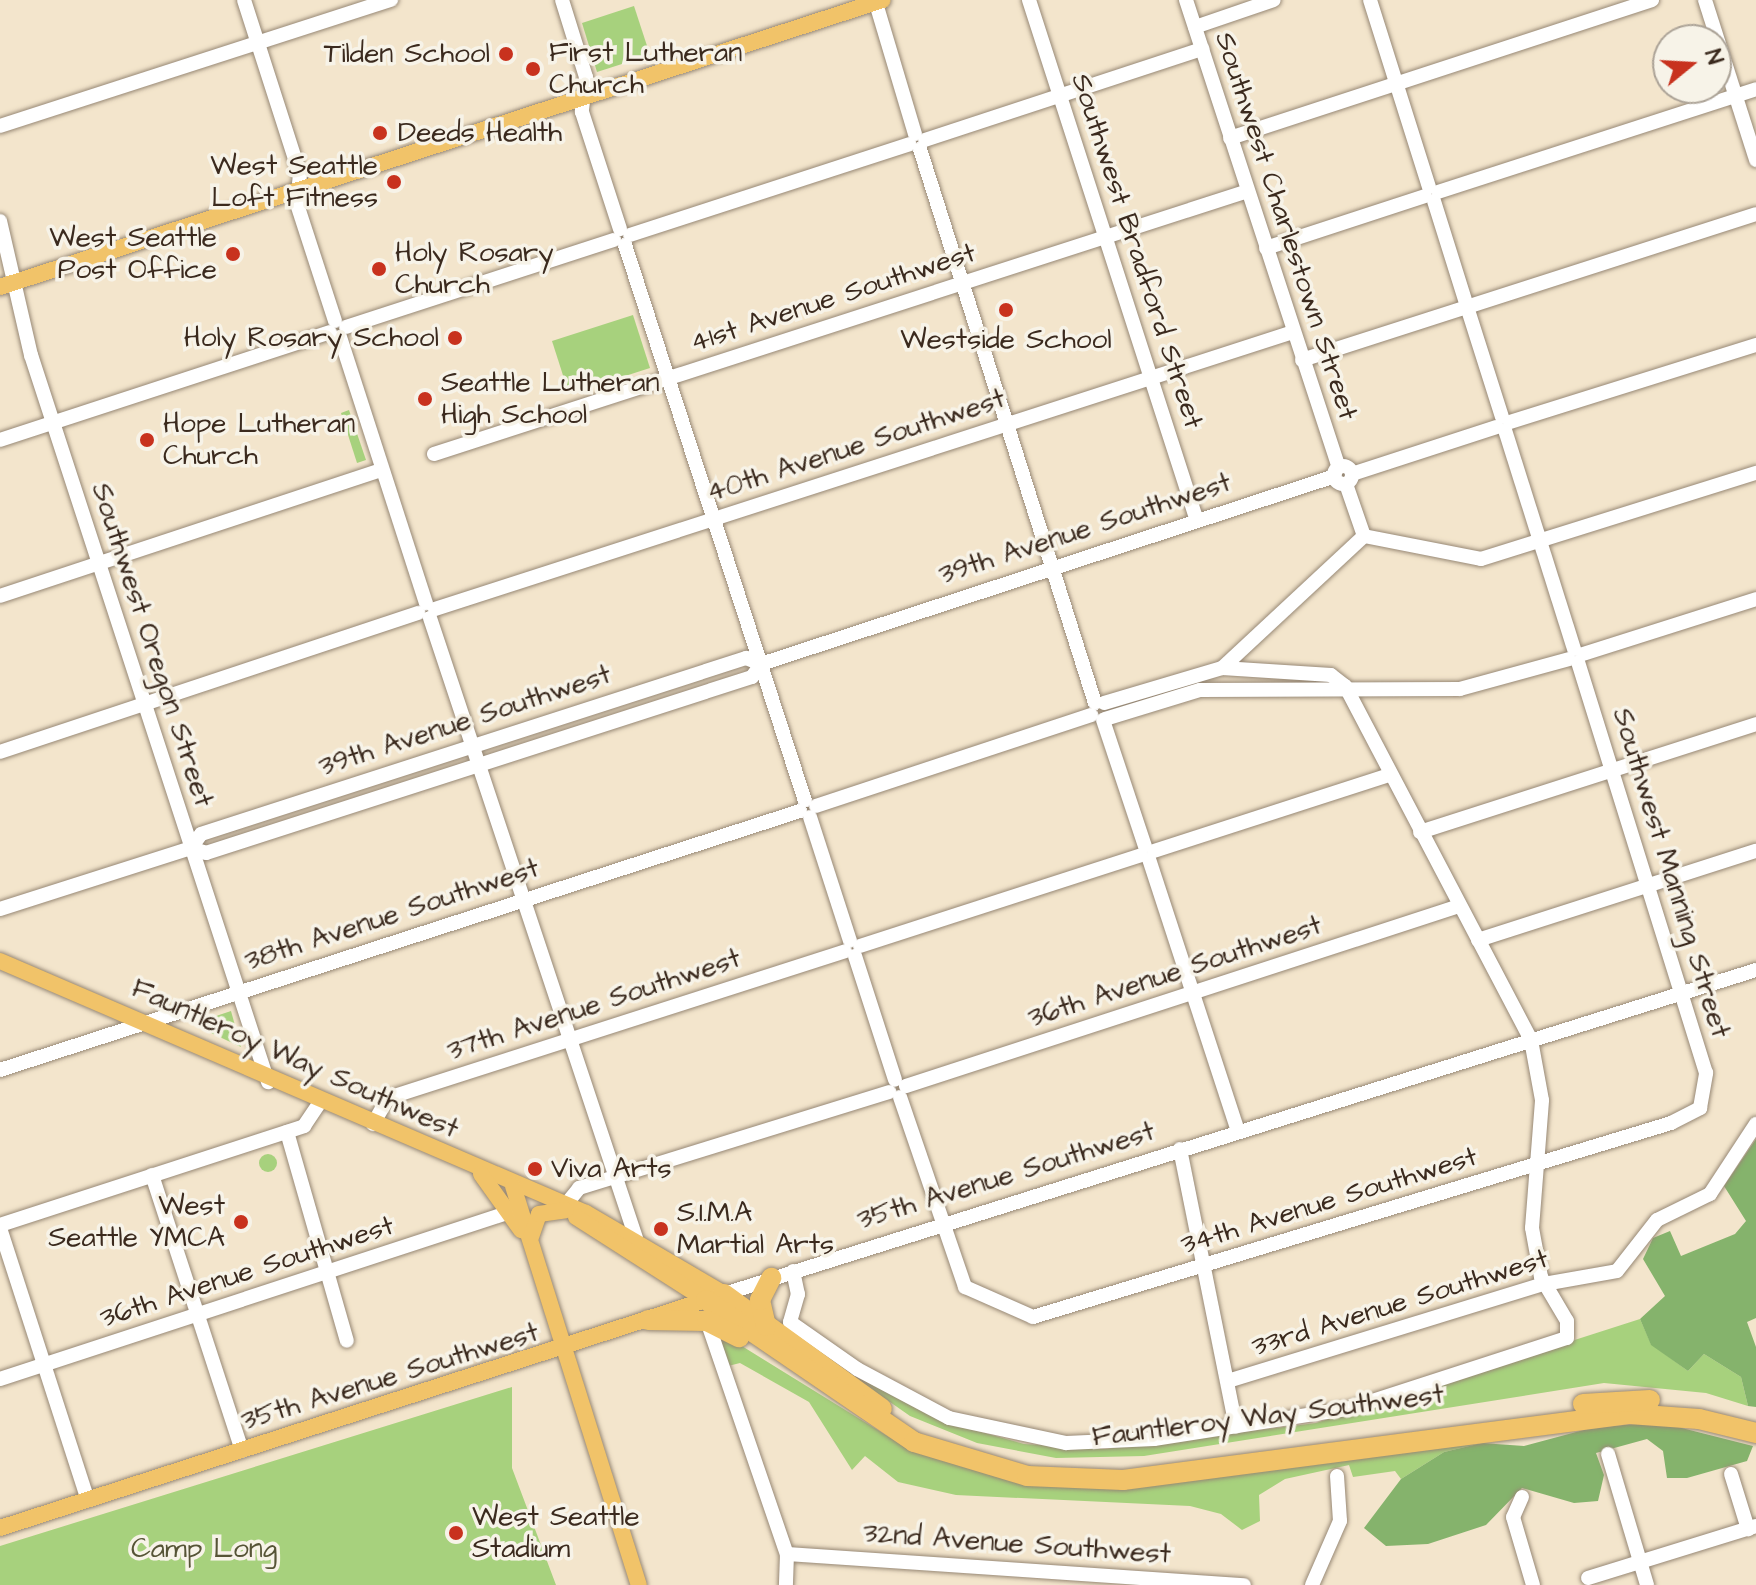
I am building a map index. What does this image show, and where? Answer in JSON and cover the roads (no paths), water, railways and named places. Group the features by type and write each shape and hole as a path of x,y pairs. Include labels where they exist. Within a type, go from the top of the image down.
{"highway":[{"path":"766,1326 760,1300 771,1278"},
{"path":"648,1320 712,1305"},
{"name":"Fauntleroy Way Southwest","path":"712,1305 766,1326 920,1431 967,1450 1057,1466 1161,1463 1624,1400 1674,1401 1754,1428"},
{"name":"Fauntleroy Way Southwest","path":"712,1305 809,1375 933,1451 1072,1480 1629,1414 1754,1428"}],"main road":[{"path":"6,285 878,1"},
{"name":"Fauntleroy Way Southwest","path":"0,961 143,1022 268,1082 636,1238 712,1305"},
{"path":"477,1170 517,1214"},
{"path":"513,1186 517,1214 532,1246 639,1585"},
{"path":"532,1246 539,1214 565,1209"},
{"name":"Fauntleroy Way Southwest","path":"565,1209 712,1305"},
{"name":"35th Avenue Southwest","path":"0,1528 648,1320"}],"street":[{"path":"244,0 300,188 297,204 568,1042 636,1238"},
{"path":"0,126 391,0"},
{"path":"562,0 586,77 582,112 942,1223"},
{"name":"Southwest Bradford Street","path":"1029,0 1196,518"},
{"name":"Southwest Charlestown Street","path":"1186,0 1302,360 1364,536"},
{"path":"1195,27 1274,0"},
{"name":"Southwest Manning Street","path":"1370,0 1706,1073 1706,1100"},
{"path":"1230,138 1652,0"},
{"path":"1705,0 1756,160"},
{"path":"878,1 918,142 1052,566 1238,1131"},
{"path":"0,440 1202,49"},
{"path":"1266,248 1756,89"},
{"name":"41st Avenue Southwest","path":"434,454 1248,191"},
{"path":"1302,360 1756,214"},
{"name":"Southwest Oregon Street","path":"0,221 6,285 100,562 268,1082"},
{"name":"40th Avenue Southwest","path":"0,752 428,610 1293,332"},
{"name":"39th Avenue Southwest","path":"0,909 191,848 206,853 752,677 761,664 1196,518 1756,345"},
{"path":"0,596 382,470"},
{"path":"1100,712 1222,668 1364,536 1469,561 1756,473"},
{"path":"1100,712 1200,690 1332,694 1345,686 1460,689 1756,599"},
{"name":"39th Avenue Southwest","path":"191,848 201,834 473,746 746,658 761,664"},
{"path":"1222,668 1331,675 1345,686 1389,775 1531,1040 1542,1100 1532,1228 1544,1284"},
{"name":"38th Avenue Southwest","path":"0,1070 1100,712"},
{"path":"1420,832 1756,724"},
{"name":"37th Avenue Southwest","path":"373,1124 388,1098 1389,775"},
{"path":"1478,940 1756,851"},
{"name":"36th Avenue Southwest","path":"565,1209 574,1190 898,1089 1459,906"},
{"name":"35th Avenue Southwest","path":"712,1305 771,1278 942,1223 1756,970"},
{"name":"34th Avenue Southwest","path":"942,1223 965,1287 1019,1314 1046,1317 1671,1123 1706,1100"},
{"path":"88,1500 0,1226 287,1132 311,1121 320,1102"},
{"name":"33rd Avenue Southwest","path":"1228,1381 1544,1284 1606,1276 1629,1263 1657,1220 1710,1194 1756,1124"},
{"path":"287,1132 330,1272 347,1341"},
{"path":"1180,1149 1236,1426"},
{"path":"152,1175 242,1451"},
{"name":"36th Avenue Southwest","path":"0,1379 517,1214"},
{"name":"Fauntleroy Way Southwest","path":"793,1271 793,1325 949,1418 1066,1443 1236,1426 1351,1408 1567,1338 1567,1321 1544,1284"},
{"path":"712,1305 730,1380 787,1554 786,1585"},
{"path":"1608,1454 1647,1585"},
{"path":"1588,1578 1752,1528 1731,1474"},
{"path":"1312,1585 1340,1521 1337,1476"},
{"path":"1522,1497 1513,1517 1533,1585"},
{"name":"32nd Avenue Southwest","path":"787,1554 1244,1585"}],"place":[{"name":"Tilden School","path":"506,54"},
{"name":"First Lutheran Church","path":"533,69"},
{"name":"Deeds Health","path":"380,133"},
{"name":"West Seattle Loft Fitness","path":"394,182"},
{"name":"West Seattle Post Office","path":"233,254"},
{"name":"Holy Rosary Church","path":"379,269"},
{"name":"Westside School","path":"1006,310"},
{"name":"Holy Rosary School","path":"455,338"},
{"name":"Seattle Lutheran High School","path":"425,399"},
{"name":"Hope Lutheran Church","path":"147,440"},
{"name":"Viva Arts","path":"535,1169"},
{"name":"West Seattle YMCA","path":"241,1222"},
{"name":"S.I.M.A Martial Arts","path":"661,1229"},
{"name":"West Seattle Stadium","path":"456,1533"}],"park label":[{"name":"Camp Long","path":"204,1549"}]}
